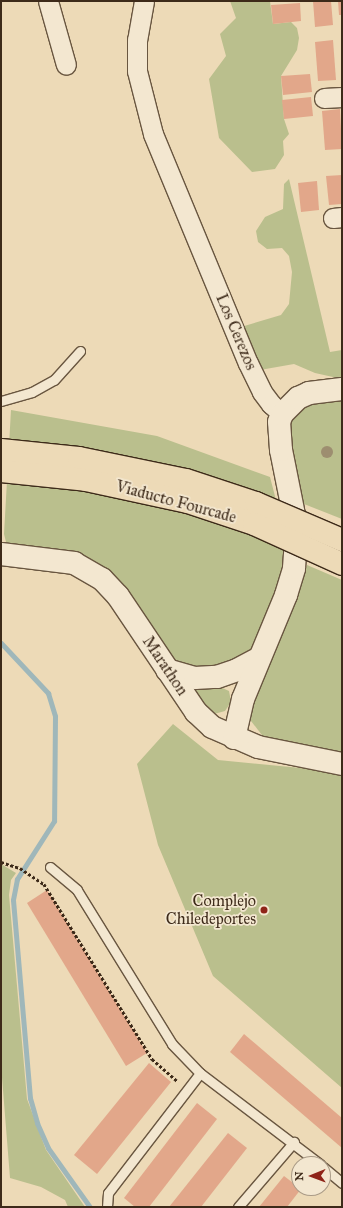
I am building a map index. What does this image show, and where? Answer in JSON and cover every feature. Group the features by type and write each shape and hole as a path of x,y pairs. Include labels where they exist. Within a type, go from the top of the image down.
{"main road":[{"name":"Viaducto Fourcade","path":"1,450 79,458 186,480 256,503 342,540"},
{"name":"Viaducto Fourcade","path":"1,471 86,480 188,502 261,527 342,564"}],"street":[{"path":"48,1 66,65"},
{"name":"Los Cerezos","path":"144,1 137,40 137,71 153,134 248,363 262,392 271,404 282,414"},
{"path":"234,738 243,699 258,659 286,595 294,568 296,542 294,515 279,432 282,414 289,405 309,393 342,389"},
{"name":"Marathon","path":"1,554 74,564 92,571 118,596 196,712 212,727 234,738 286,754 342,764"},
{"path":"167,670 195,678 212,678 237,670 258,659"}],"lane":[{"path":"1,401 32,392 54,380 80,351"},
{"path":"50,867 77,890 172,1044 200,1073 294,1142 311,1156"},
{"path":"107,1207 108,1193 200,1073"},
{"path":"238,1207 294,1142"},
{"path":"331,1173 342,1182"}],"path":[{"path":"1,862 25,870 44,884 152,1059 187,1090"}],"green space":[{"path":"230,1 270,1 273,24 291,22 297,28 299,38 297,50 281,76 284,119 289,134 283,141 284,155 275,169 252,172 219,138 209,79 226,56 220,34 236,18"},
{"path":"289,179 330,352 342,350 342,379 315,373 294,364 260,370 241,327 281,315 289,304 292,272 289,256 282,248 267,249 258,242 256,231 265,217 283,209 284,184"},
{"path":"342,398 342,519 304,504 291,459 289,432 291,421 309,402"},
{"path":"11,410 157,436 270,477 282,523 285,543 282,576 256,642 249,653 217,670 183,665 171,659 59,551 12,546 6,542 4,534"},
{"path":"307,565 342,580 342,758 265,739 251,721 249,708"},
{"path":"218,686 229,691 231,702 225,711 214,714 206,711 193,689"},
{"name":"Complejo Chiledeportes","path":"173,724 218,760 342,772 342,1088 213,976 158,845 137,764"},
{"path":"1,864 16,873 11,880 9,895 27,1099 46,1150 85,1207 68,1207 65,1200 41,1187 10,1178 1,1065"}],"building":[{"path":"313,1 331,1 333,25 315,27"},
{"path":"338,1 342,1 342,15 339,15"},
{"path":"300,3 301,21 273,24 271,5"},
{"path":"333,40 336,80 318,81 315,42"},
{"path":"310,74 312,92 283,95 281,76"},
{"path":"311,97 313,116 284,119 282,100"},
{"path":"340,109 342,149 325,150 322,111"},
{"path":"342,175 342,204 329,205 326,176"},
{"path":"317,181 319,210 301,212 298,183"},
{"path":"47,890 147,1053 126,1066 27,903"},
{"path":"244,1034 342,1118 342,1148 230,1052"},
{"path":"149,1063 171,1082 97,1174 74,1155"},
{"path":"197,1103 217,1119 149,1207 135,1207 124,1198"},
{"path":"228,1133 247,1148 201,1207 169,1207"},
{"path":"284,1176 291,1181 291,1196 296,1196 287,1207 259,1207"}],"waterway":[{"path":"1,643 48,693 55,716 54,821 17,879 13,900 30,1098 37,1123 48,1148 90,1207"}],"place":[{"name":"Complejo Chiledeportes","path":"264,910"}]}
